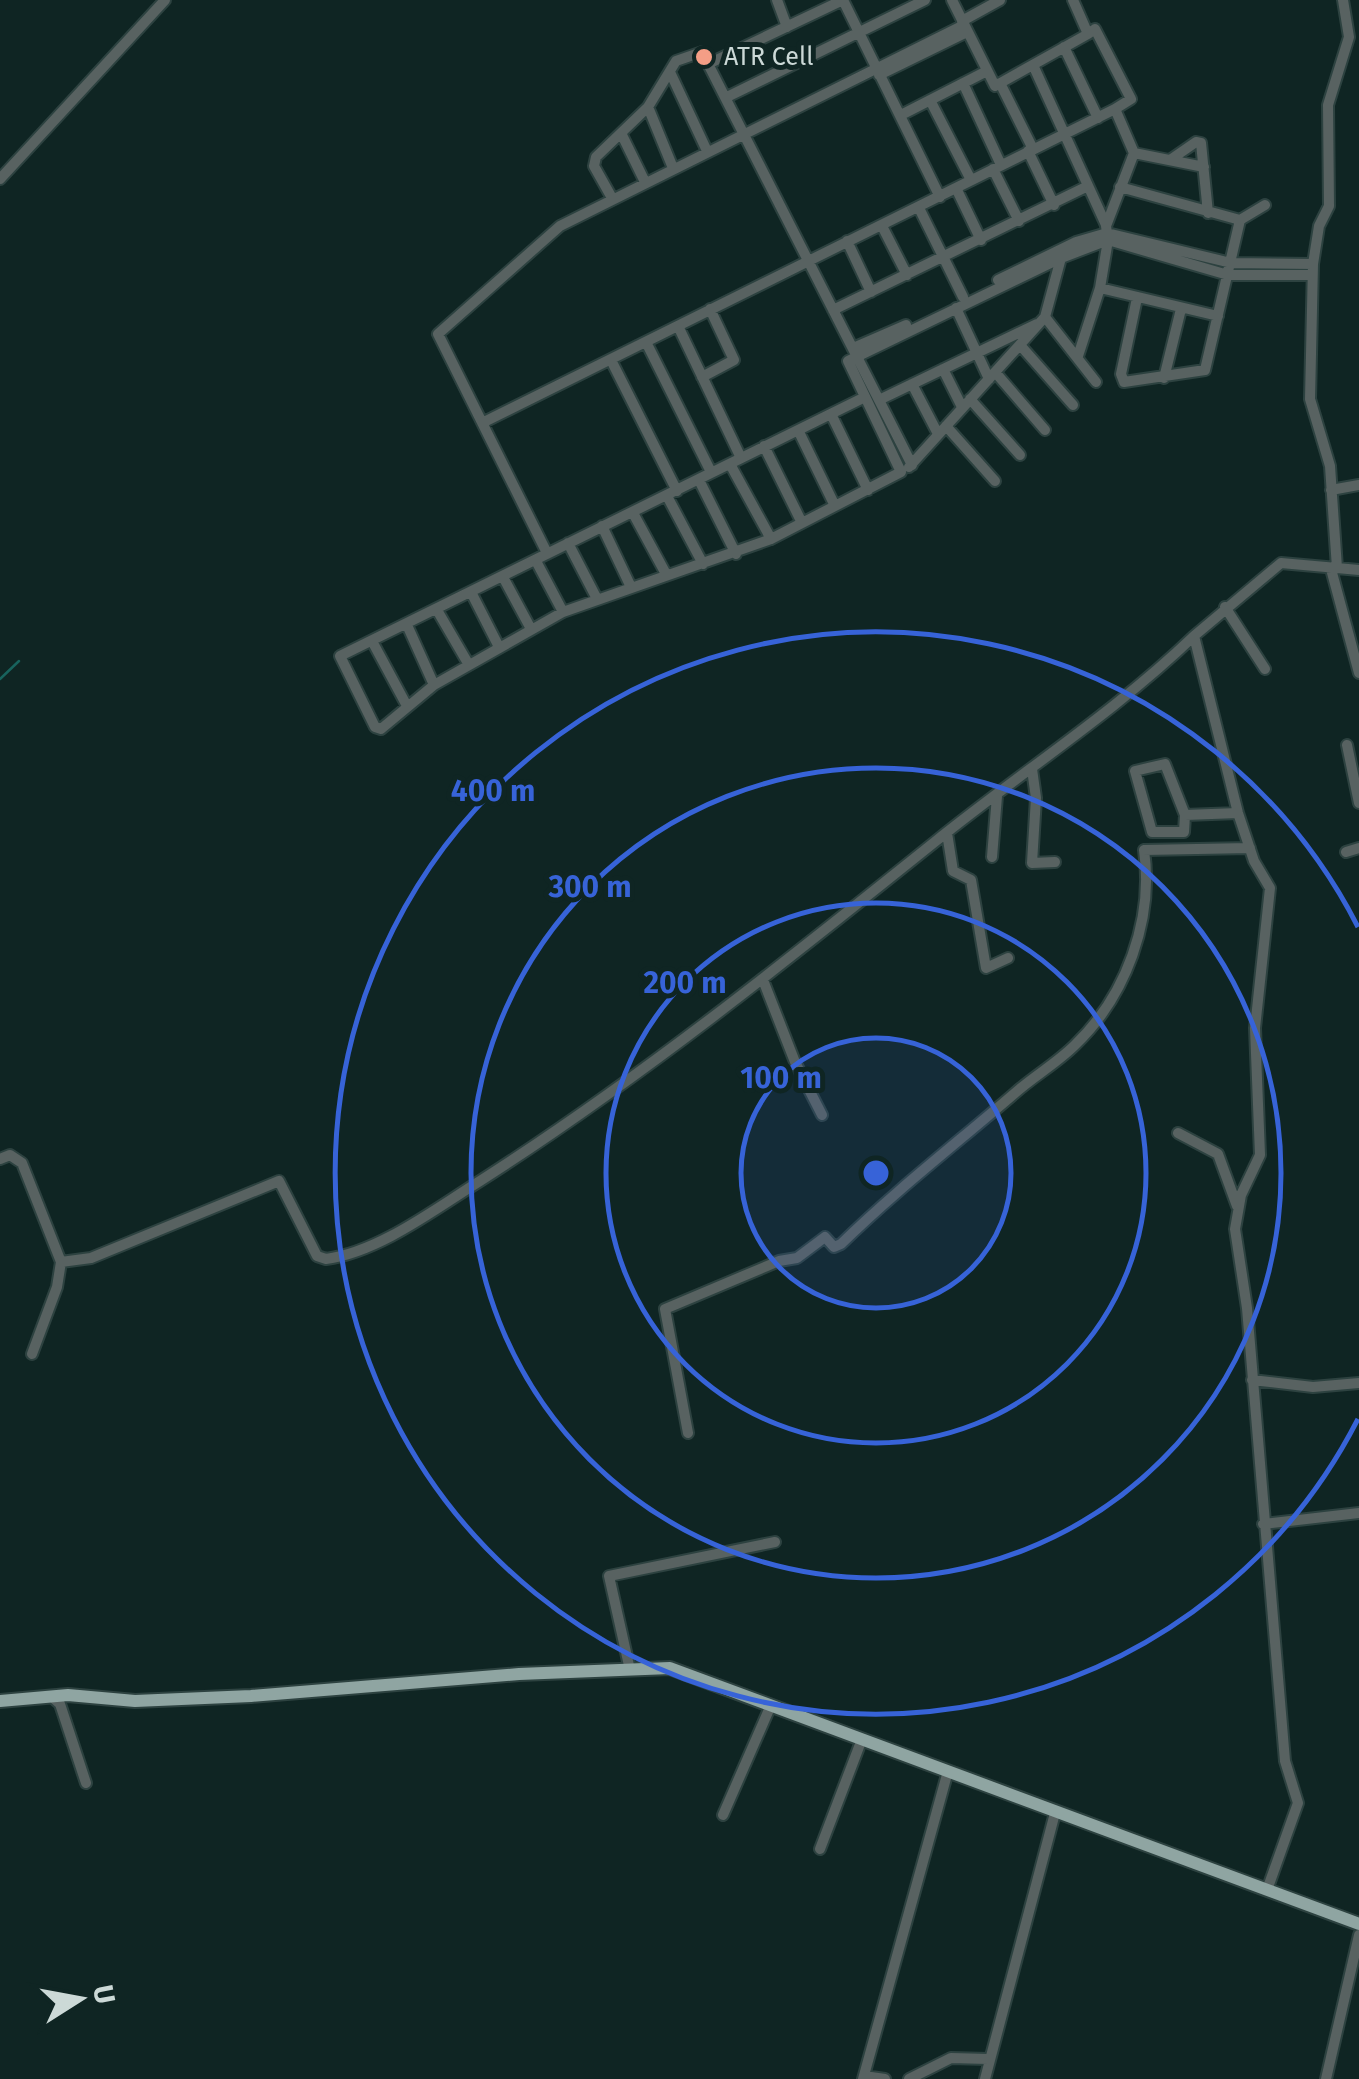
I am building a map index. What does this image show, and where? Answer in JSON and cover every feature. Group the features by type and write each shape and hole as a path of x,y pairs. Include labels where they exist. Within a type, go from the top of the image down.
{"main road":[{"path":"0,1701 52,1697 193,1698 630,1670 686,1671 1359,1924"}],"street":[{"path":"0,178 165,0"},
{"path":"777,0 788,27"},
{"path":"708,64 842,0 940,198"},
{"path":"727,97 925,0"},
{"path":"484,422 806,260 940,198 1131,99 1095,30 995,86 952,0"},
{"path":"547,554 438,334 560,226 707,151 877,72 964,26 1000,0"},
{"path":"1074,0 1088,34"},
{"path":"1343,0 1354,24 1328,105 1328,206 1319,226 1312,270 1310,398 1314,423 1326,445 1334,568 1359,673"},
{"path":"1064,47 1098,118"},
{"path":"612,198 594,161 648,107 676,62 700,52 727,97 912,465"},
{"path":"1033,65 1107,233"},
{"path":"901,115 987,70"},
{"path":"670,72 707,151"},
{"path":"963,83 1018,221"},
{"path":"1000,83 1054,204"},
{"path":"930,100 972,180"},
{"path":"648,107 673,168"},
{"path":"1078,356 1100,288 1107,233 1134,153 1115,109"},
{"path":"621,133 645,182"},
{"path":"1170,160 1198,141 1208,212"},
{"path":"1134,153 1204,167"},
{"path":"832,310 1088,186"},
{"path":"1120,187 1240,220 1265,205"},
{"path":"956,188 981,240"},
{"path":"919,208 963,297"},
{"path":"1138,298 1124,382 1206,370 1240,220"},
{"path":"882,226 907,274"},
{"path":"900,472 847,364 856,353 963,297 1076,242 1107,233 1229,269 1312,270"},
{"path":"856,353 1107,233"},
{"path":"847,241 870,292"},
{"path":"863,398 340,656 375,727 381,729 434,685 563,612 630,585 736,554 912,465 1041,321 1061,258"},
{"path":"1100,288 1218,316"},
{"path":"956,308 974,352 1044,430"},
{"path":"1164,378 1181,309"},
{"path":"702,377 734,360 710,310"},
{"path":"879,400 1041,321"},
{"path":"1041,321 1078,356 1096,382"},
{"path":"678,326 771,539"},
{"path":"646,342 711,472"},
{"path":"1020,344 1073,406"},
{"path":"610,360 702,564"},
{"path":"943,369 966,403 1020,455"},
{"path":"912,384 942,430 995,480"},
{"path":"831,414 868,490"},
{"path":"798,430 835,506"},
{"path":"764,446 802,523"},
{"path":"699,480 736,554"},
{"path":"1331,490 1359,485"},
{"path":"633,513 666,574"},
{"path":"602,526 630,585"},
{"path":"568,543 596,597"},
{"path":"536,561 563,612"},
{"path":"60,1262 101,1254 279,1181 318,1256 333,1258 356,1250 440,1206 656,1062 946,833 1132,695 1226,607 1281,563 1359,570"},
{"path":"503,577 531,628"},
{"path":"472,594 498,647"},
{"path":"1226,607 1265,669"},
{"path":"437,610 469,664"},
{"path":"407,624 434,685"},
{"path":"1194,636 1238,813 1250,848 1268,880 1270,898 1255,1028 1260,1155 1237,1207 1235,1233 1252,1380 1285,1760 1298,1803 1268,1890"},
{"path":"372,641 407,706"},
{"path":"1347,746 1359,804"},
{"path":"1165,764 1185,814 1184,832 1152,832 1136,771 1165,764"},
{"path":"1032,769 1036,798 1032,863 1056,862"},
{"path":"992,857 996,796"},
{"path":"1185,814 1238,813"},
{"path":"946,833 953,870 970,880 979,948 986,968 1008,958"},
{"path":"688,1433 665,1309 797,1258 825,1236 834,1247 841,1244 881,1206 1074,1046 1115,994 1142,926 1148,882 1144,850 1250,848"},
{"path":"1346,852 1359,848"},
{"path":"762,980 795,1062 822,1114"},
{"path":"1178,1132 1218,1154 1237,1207"},
{"path":"0,1159 10,1155 22,1163 60,1262 57,1287 32,1354"},
{"path":"1252,1380 1313,1387 1359,1383"},
{"path":"1263,1524 1359,1513"},
{"path":"630,1670 610,1576 775,1542"},
{"path":"52,1697 60,1704 86,1783"},
{"path":"723,1815 771,1705"},
{"path":"820,1849 862,1739"},
{"path":"884,2079 863,2077 948,1771"},
{"path":"985,2079 1056,1812"},
{"path":"1326,2079 1359,1934"},
{"path":"909,2079 924,2068 951,2058 988,2059"}],"waterway":[{"path":"0,679 19,661"}],"place":[{"name":"ATR Cell","path":"704,57"}]}
